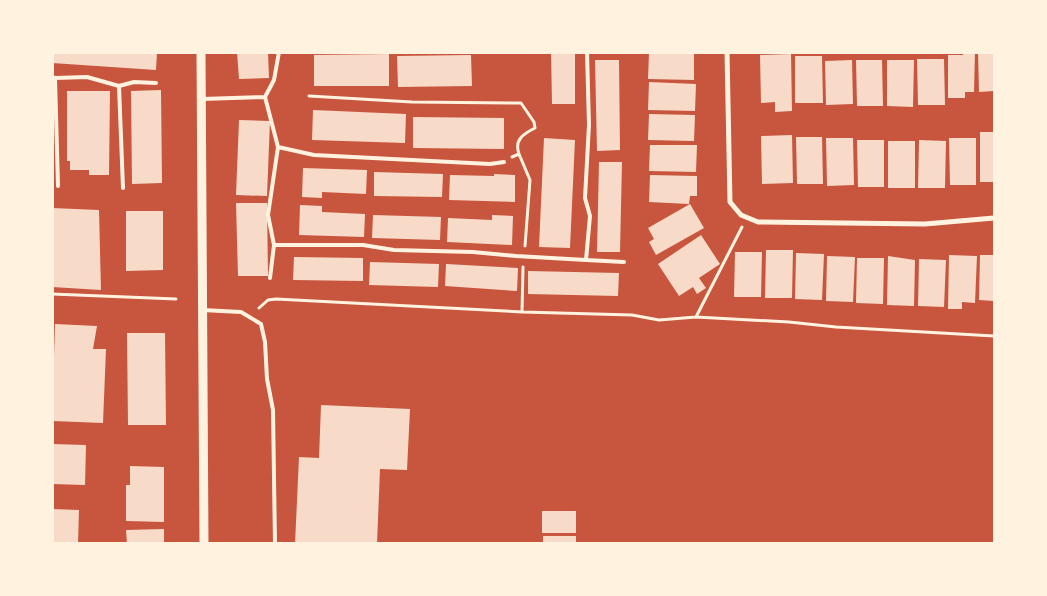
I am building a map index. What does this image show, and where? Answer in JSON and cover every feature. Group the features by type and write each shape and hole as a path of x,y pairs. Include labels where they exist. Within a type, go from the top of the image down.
{"street":[{"path":"201,52 201,310 204,544"},
{"path":"727,52 730,202 743,216 758,222 915,224 994,218"}],"lane":[{"path":"270,278 274,245 268,215 278,147 265,97 274,80 279,52"},
{"path":"586,52 589,125 585,198 590,216 586,260"},
{"path":"58,186 54,78 87,76 119,86 134,82 156,83"},
{"path":"119,86 123,188"},
{"path":"202,99 265,97"},
{"path":"278,147 314,155 490,164 504,162"},
{"path":"274,245 363,245 394,250 472,252 524,257 624,262"},
{"path":"201,310 241,312 261,324 273,410 275,544"}],"path":[{"path":"309,96 412,102 521,104 534,122 535,128 519,139 517,147 530,180 522,312"},
{"path":"504,162 519,154"},
{"path":"696,317 743,226 743,216"},
{"path":"52,294 176,298"},
{"path":"259,308 268,300 276,299 522,312 632,315 659,320 696,317 994,336"}],"building":[{"path":"52,52 157,52 156,70 52,63"},
{"path":"237,52 268,52 269,78 239,79"},
{"path":"551,52 575,52 575,104 552,104"},
{"path":"649,52 694,53 694,80 648,79"},
{"path":"963,52 975,52 974,92 965,92 965,98 948,98 948,55 963,55"},
{"path":"978,52 994,52 994,91 979,92"},
{"path":"389,54 389,86 314,86 314,55"},
{"path":"791,54 792,111 775,112 775,102 761,103 760,55"},
{"path":"471,55 472,86 398,87 397,56"},
{"path":"795,56 822,56 823,103 795,103"},
{"path":"917,59 944,59 945,105 918,105"},
{"path":"595,60 619,60 620,150 597,151"},
{"path":"852,60 853,104 826,105 825,61"},
{"path":"856,60 882,60 883,106 857,106"},
{"path":"887,60 914,60 913,107 887,106"},
{"path":"649,82 696,84 695,111 648,110"},
{"path":"161,90 162,183 132,184 131,91"},
{"path":"67,91 110,91 109,175 89,175 89,170 70,170 70,161 67,161"},
{"path":"313,110 406,114 405,143 312,140"},
{"path":"649,114 695,115 694,141 648,140"},
{"path":"413,117 504,118 504,149 413,148"},
{"path":"239,120 270,121 267,196 236,195"},
{"path":"980,132 994,132 994,182 980,182"},
{"path":"792,135 793,183 762,184 761,136"},
{"path":"796,137 822,137 823,184 797,184"},
{"path":"544,138 575,140 570,248 539,247"},
{"path":"826,138 853,138 854,185 827,186"},
{"path":"949,138 976,138 976,185 950,185"},
{"path":"857,140 884,140 884,187 858,187"},
{"path":"919,140 946,141 945,188 918,188"},
{"path":"888,141 915,141 915,188 888,188"},
{"path":"650,145 697,145 696,172 649,171"},
{"path":"599,162 622,162 620,252 597,252"},
{"path":"303,168 367,170 366,194 322,192 322,198 302,197"},
{"path":"374,172 443,174 442,197 374,196"},
{"path":"494,174 515,175 515,202 449,200 450,175 494,176"},
{"path":"650,175 697,176 697,196 690,196 689,204 649,202"},
{"path":"236,203 267,203 268,276 238,276"},
{"path":"690,204 704,228 656,255 649,242 654,239 648,228"},
{"path":"300,205 322,206 322,212 365,214 364,237 299,235"},
{"path":"52,208 99,210 101,290 52,287"},
{"path":"126,211 163,211 163,270 126,271"},
{"path":"373,215 441,217 440,240 372,238"},
{"path":"492,215 513,216 512,245 447,242 448,218 492,220"},
{"path":"701,235 720,264 699,278 706,288 697,294 693,287 679,296 658,264"},
{"path":"766,250 793,250 792,298 765,298"},
{"path":"735,252 762,252 761,297 734,297"},
{"path":"796,253 824,254 822,300 795,299"},
{"path":"949,255 977,256 975,303 962,302 962,309 948,309"},
{"path":"980,255 994,255 994,301 979,300"},
{"path":"827,256 855,257 853,302 826,301"},
{"path":"888,256 915,260 914,306 887,305"},
{"path":"294,257 363,258 363,281 293,280"},
{"path":"857,258 884,258 883,304 856,303"},
{"path":"919,259 946,260 944,307 918,306"},
{"path":"370,262 439,264 438,287 369,285"},
{"path":"446,264 518,268 517,291 445,286"},
{"path":"528,271 619,273 618,296 528,294"},
{"path":"55,324 97,326 93,349 106,349 103,423 52,421"},
{"path":"127,333 165,333 166,425 128,425"},
{"path":"321,405 410,409 407,470 380,469 377,544 295,544 299,457 319,458"},
{"path":"52,444 86,445 85,485 52,484"},
{"path":"130,466 164,467 164,522 126,521 126,485 130,485"},
{"path":"52,509 79,510 78,544 52,544"},
{"path":"542,511 576,511 576,533 542,533"},
{"path":"164,529 164,544 127,544 126,530"},
{"path":"543,536 576,536 576,544 543,544"}]}
